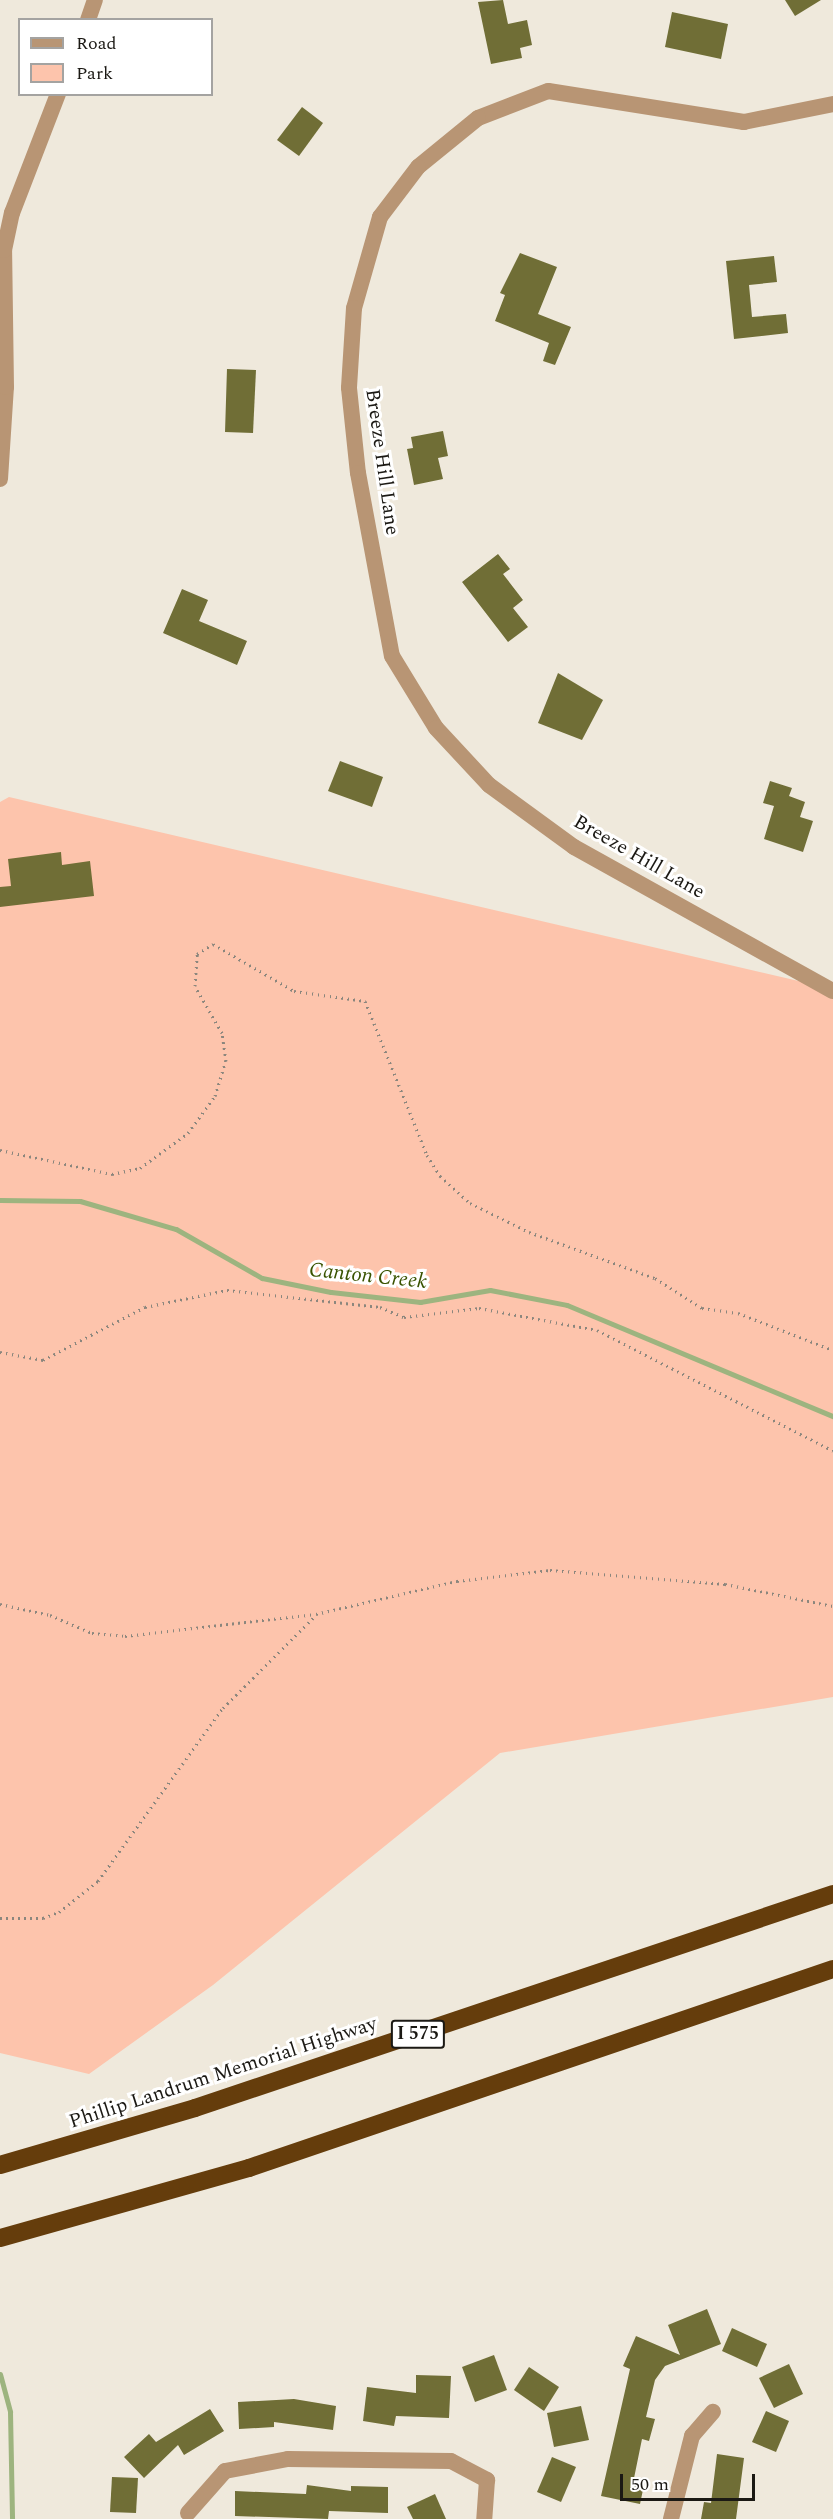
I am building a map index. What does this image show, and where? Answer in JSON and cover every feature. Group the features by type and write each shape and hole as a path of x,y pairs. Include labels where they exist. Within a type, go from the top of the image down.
{"highway":[{"name":"Phillip Landrum Memorial Highway","path":"0,2165 195,2108 833,1894"},
{"path":"0,2238 249,2168 833,1969"}],"street":[{"path":"89,18 96,0"},
{"name":"Breeze Hill Lane","path":"833,104 744,122 548,91 478,118 418,167 380,217 354,308 349,388 358,473 392,656 436,728 489,785 574,847 833,991"},
{"path":"0,479 6,387 4,250 12,213 57,96"},
{"path":"671,2519 692,2436 713,2412"},
{"path":"188,2513 225,2470 288,2459 451,2461 487,2480 484,2519"}],"path":[{"path":"0,1150 112,1174 140,1168 188,1133 215,1096 226,1061 222,1033 195,986 197,954 213,944 294,991 365,1001 427,1155 440,1176 470,1203 529,1232 655,1278 702,1308 738,1313 833,1350"},
{"path":"0,1352 43,1360 128,1314 227,1290 381,1307 404,1317 490,1309 597,1330 833,1451"},
{"path":"0,1604 116,1636 316,1614 457,1581 550,1570 725,1584 832,1605"},
{"path":"0,1918 43,1918 59,1912 98,1881 223,1708 316,1614"}],"green space":[{"path":"9,797 833,989 833,1697 500,1753 213,1985 89,2074 0,2053 0,802"}],"building":[{"path":"503,0 508,24 527,20 532,45 520,48 522,58 491,64 478,2"},
{"path":"785,0 821,0 795,16"},
{"path":"672,12 728,24 721,59 665,47"},
{"path":"302,107 323,123 299,156 277,140"},
{"path":"520,253 557,267 538,314 571,327 555,365 543,361 549,343 495,321 505,295 500,293"},
{"path":"774,256 777,282 749,285 752,317 786,314 788,333 734,339 726,261"},
{"path":"227,369 256,370 253,433 225,432"},
{"path":"443,431 448,456 438,458 443,479 414,485 407,449 413,448 411,437"},
{"path":"498,554 510,569 503,574 523,600 513,608 528,627 508,642 462,582"},
{"path":"182,589 208,600 199,621 247,641 237,665 163,633"},
{"path":"558,673 603,700 582,740 538,723"},
{"path":"340,761 383,777 372,807 328,791"},
{"path":"770,781 792,788 789,796 805,802 800,817 813,821 803,852 764,839 774,806 763,803"},
{"path":"61,852 62,865 90,861 94,896 0,907 0,887 11,886 8,859"},
{"path":"707,2309 721,2344 665,2366 655,2380 646,2417 655,2419 649,2441 642,2439 633,2483 644,2485 640,2504 601,2496 630,2369 623,2366 636,2336 680,2355 668,2325"},
{"path":"732,2328 767,2344 757,2367 722,2351"},
{"path":"494,2355 507,2390 475,2402 462,2367"},
{"path":"789,2364 803,2394 774,2408 759,2378"},
{"path":"529,2367 559,2387 544,2411 514,2390"},
{"path":"416,2375 451,2376 449,2418 396,2416 394,2426 363,2421 367,2387 416,2393"},
{"path":"294,2399 336,2406 333,2430 274,2422 274,2427 239,2429 238,2402"},
{"path":"581,2406 589,2440 554,2447 547,2413"},
{"path":"210,2409 224,2431 184,2455 178,2445 144,2478 124,2457 149,2434 156,2442"},
{"path":"766,2411 789,2421 776,2452 752,2442"},
{"path":"717,2454 744,2458 736,2519 701,2519 704,2502 711,2503"},
{"path":"552,2457 576,2467 561,2502 537,2492"},
{"path":"112,2477 138,2478 136,2513 110,2512"},
{"path":"307,2485 351,2491 351,2486 388,2487 388,2513 329,2511 328,2519 235,2516 235,2491 306,2494"},
{"path":"435,2494 446,2519 413,2519 407,2507"}],"waterway":[{"name":"Canton Creek","path":"0,1200 80,1201 176,1229 262,1278 331,1292 420,1302 490,1290 567,1305 833,1416"},
{"path":"0,2374 10,2412 12,2519"}]}
